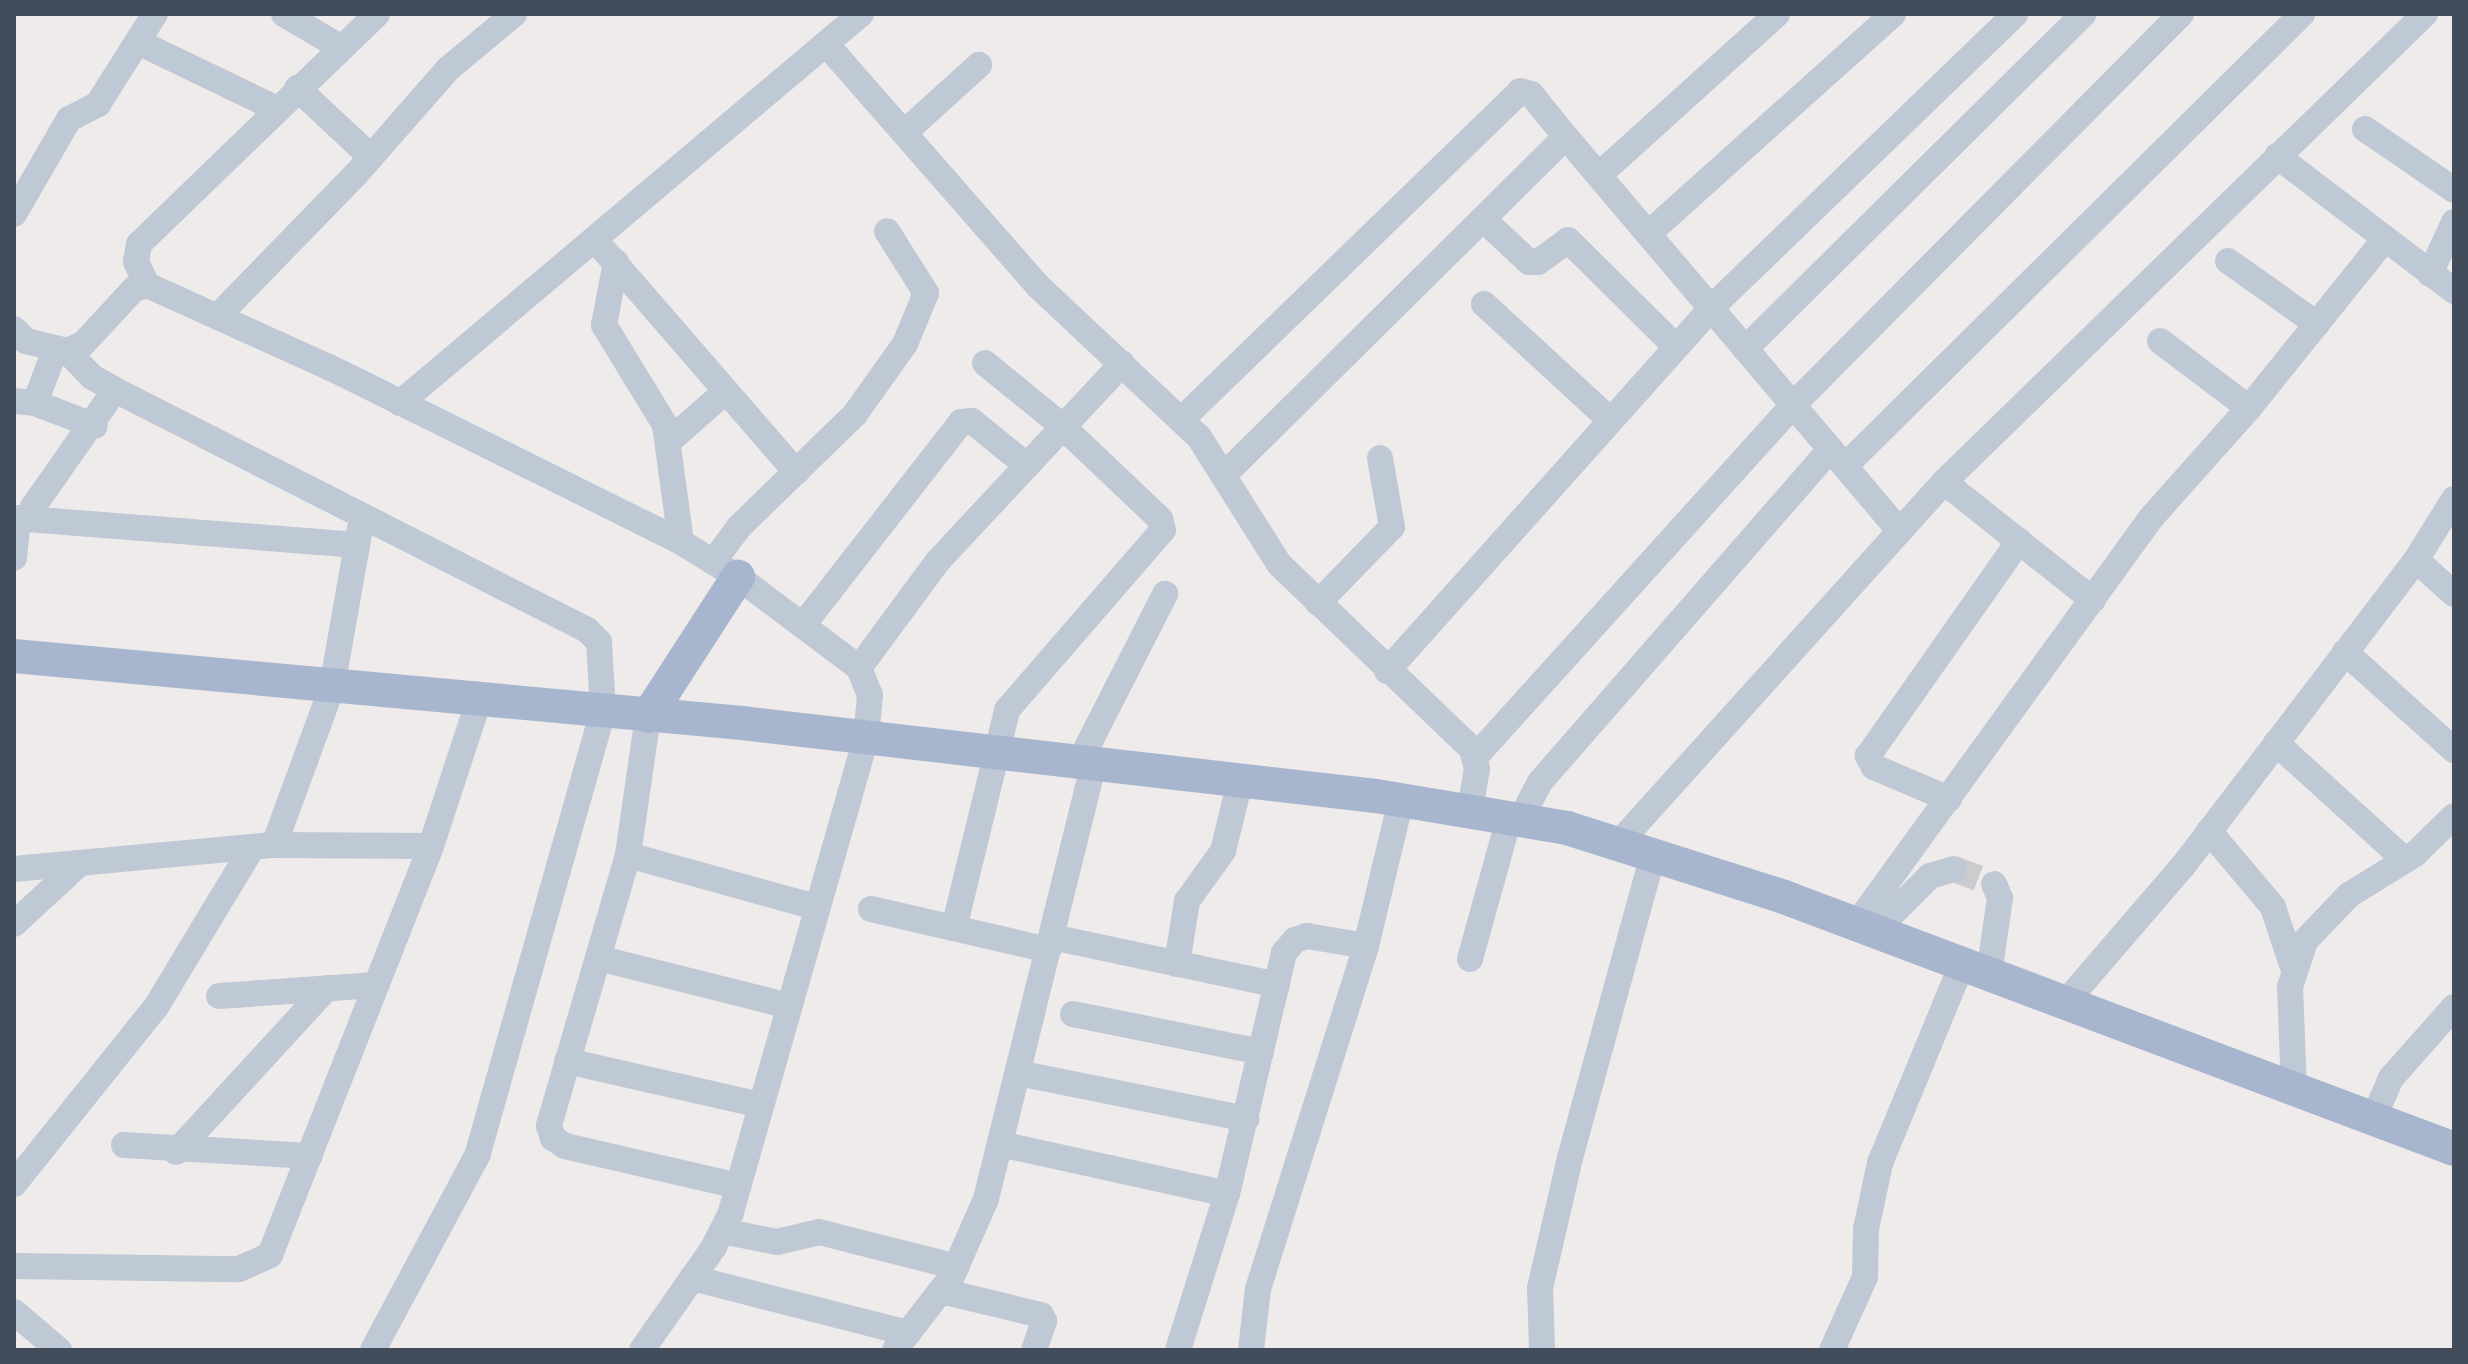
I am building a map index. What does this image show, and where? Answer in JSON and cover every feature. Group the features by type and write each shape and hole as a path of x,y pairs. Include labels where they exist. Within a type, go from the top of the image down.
{"main road":[{"path":"648,716 736,577"},
{"path":"14,656 866,738 1470,809 1618,844 1866,928 2454,1149"}],"street":[{"path":"16,207 69,119 98,104 155,14"},
{"path":"284,14 340,47"},
{"path":"147,285 136,261 139,244 275,108 377,14"},
{"path":"218,316 371,157 448,69 514,14"},
{"path":"400,403 596,241 861,14"},
{"path":"1599,175 1777,14"},
{"path":"1648,234 1893,14"},
{"path":"1387,671 1711,308 2015,14"},
{"path":"1745,349 2083,14"},
{"path":"1470,809 1476,756 1793,405 2181,14"},
{"path":"1470,959 1514,819 1540,782 1838,458 2302,14"},
{"path":"1618,844 1898,529 2425,14"},
{"path":"138,42 275,108"},
{"path":"827,45 1038,286 1181,420 1225,474 1266,548 1318,603 1476,756"},
{"path":"905,132 979,65"},
{"path":"297,88 371,157"},
{"path":"1181,420 1520,91 1531,94 1898,529"},
{"path":"2365,129 2454,190"},
{"path":"1225,474 1566,137"},
{"path":"2277,156 2454,291"},
{"path":"1483,219 1529,262 1538,262 1568,240 1675,346"},
{"path":"2430,274 2454,222"},
{"path":"736,577 739,527 871,395 926,303 924,286 887,231"},
{"path":"1866,928 1949,799 2151,518 2249,408 2384,240"},
{"path":"596,241 796,472"},
{"path":"2228,261 2317,324"},
{"path":"616,262 605,307 606,336 657,404 668,442 681,542"},
{"path":"95,426 25,402 61,350 83,344 134,289 147,285 400,403 681,542 736,577 859,668 870,695 866,738 738,1186 722,1231 642,1350"},
{"path":"1484,304 1609,419"},
{"path":"14,329 26,341 61,350 92,377 115,390 587,630 599,642 603,657 603,711 478,1154 373,1350"},
{"path":"2160,341 2249,408"},
{"path":"954,928 995,753 1018,692 1163,530 1160,519 1061,425 985,363"},
{"path":"859,668 938,561 1061,425 1122,364"},
{"path":"14,558 21,519 95,426 115,390"},
{"path":"668,442 726,391"},
{"path":"803,625 961,422 972,421 1026,465"},
{"path":"1318,603 1392,527 1380,458"},
{"path":"1944,482 2093,600"},
{"path":"2065,1003 2209,831 2416,560 2454,499"},
{"path":"14,1184 156,1007 263,846 332,687 363,514"},
{"path":"21,519 357,545"},
{"path":"1949,799 1874,767 1868,756 2019,541"},
{"path":"2416,560 2454,594"},
{"path":"692,1278 902,1342 941,1291 957,1267 986,1199 1050,943 1087,764 1165,594"},
{"path":"2345,652 2454,750"},
{"path":"14,1266 255,1265 277,1241 431,846 479,700"},
{"path":"648,716 628,855 549,1126 553,1138 565,1146 738,1186"},
{"path":"2276,743 2409,858"},
{"path":"1177,964 1187,901 1223,851 1240,781"},
{"path":"1251,1350 1258,1289 1366,946 1401,800"},
{"path":"2293,968 2324,916 2409,858 2454,816"},
{"path":"2209,831 2273,907 2293,968 2294,1090"},
{"path":"14,869 263,846 431,846"},
{"path":"628,855 816,907"},
{"path":"1542,1350 1543,1274 1653,855"},
{"path":"14,924 78,865"},
{"path":"1866,928 1930,876 1954,869"},
{"path":"1832,1350 1865,1277 1870,1200 1880,1163 1975,969 2000,898 1994,884"},
{"path":"871,909 954,928 1177,964 1277,985"},
{"path":"1178,1350 1227,1194 1284,953 1295,940 1307,936 1366,946"},
{"path":"598,958 789,1006"},
{"path":"219,996 376,985"},
{"path":"176,1152 326,989"},
{"path":"2373,1120 2391,1078 2454,1007"},
{"path":"1073,1014 1261,1052"},
{"path":"567,1061 761,1105"},
{"path":"1018,1073 1246,1119"},
{"path":"1000,1144 1227,1194"},
{"path":"124,1145 176,1152 310,1156"},
{"path":"722,1231 777,1242 819,1232 957,1267"},
{"path":"941,1291 1041,1315 1044,1321 1034,1350"},
{"path":"14,1312 59,1350"}],"tunnel":[{"path":"1954,869 1994,884"}]}
